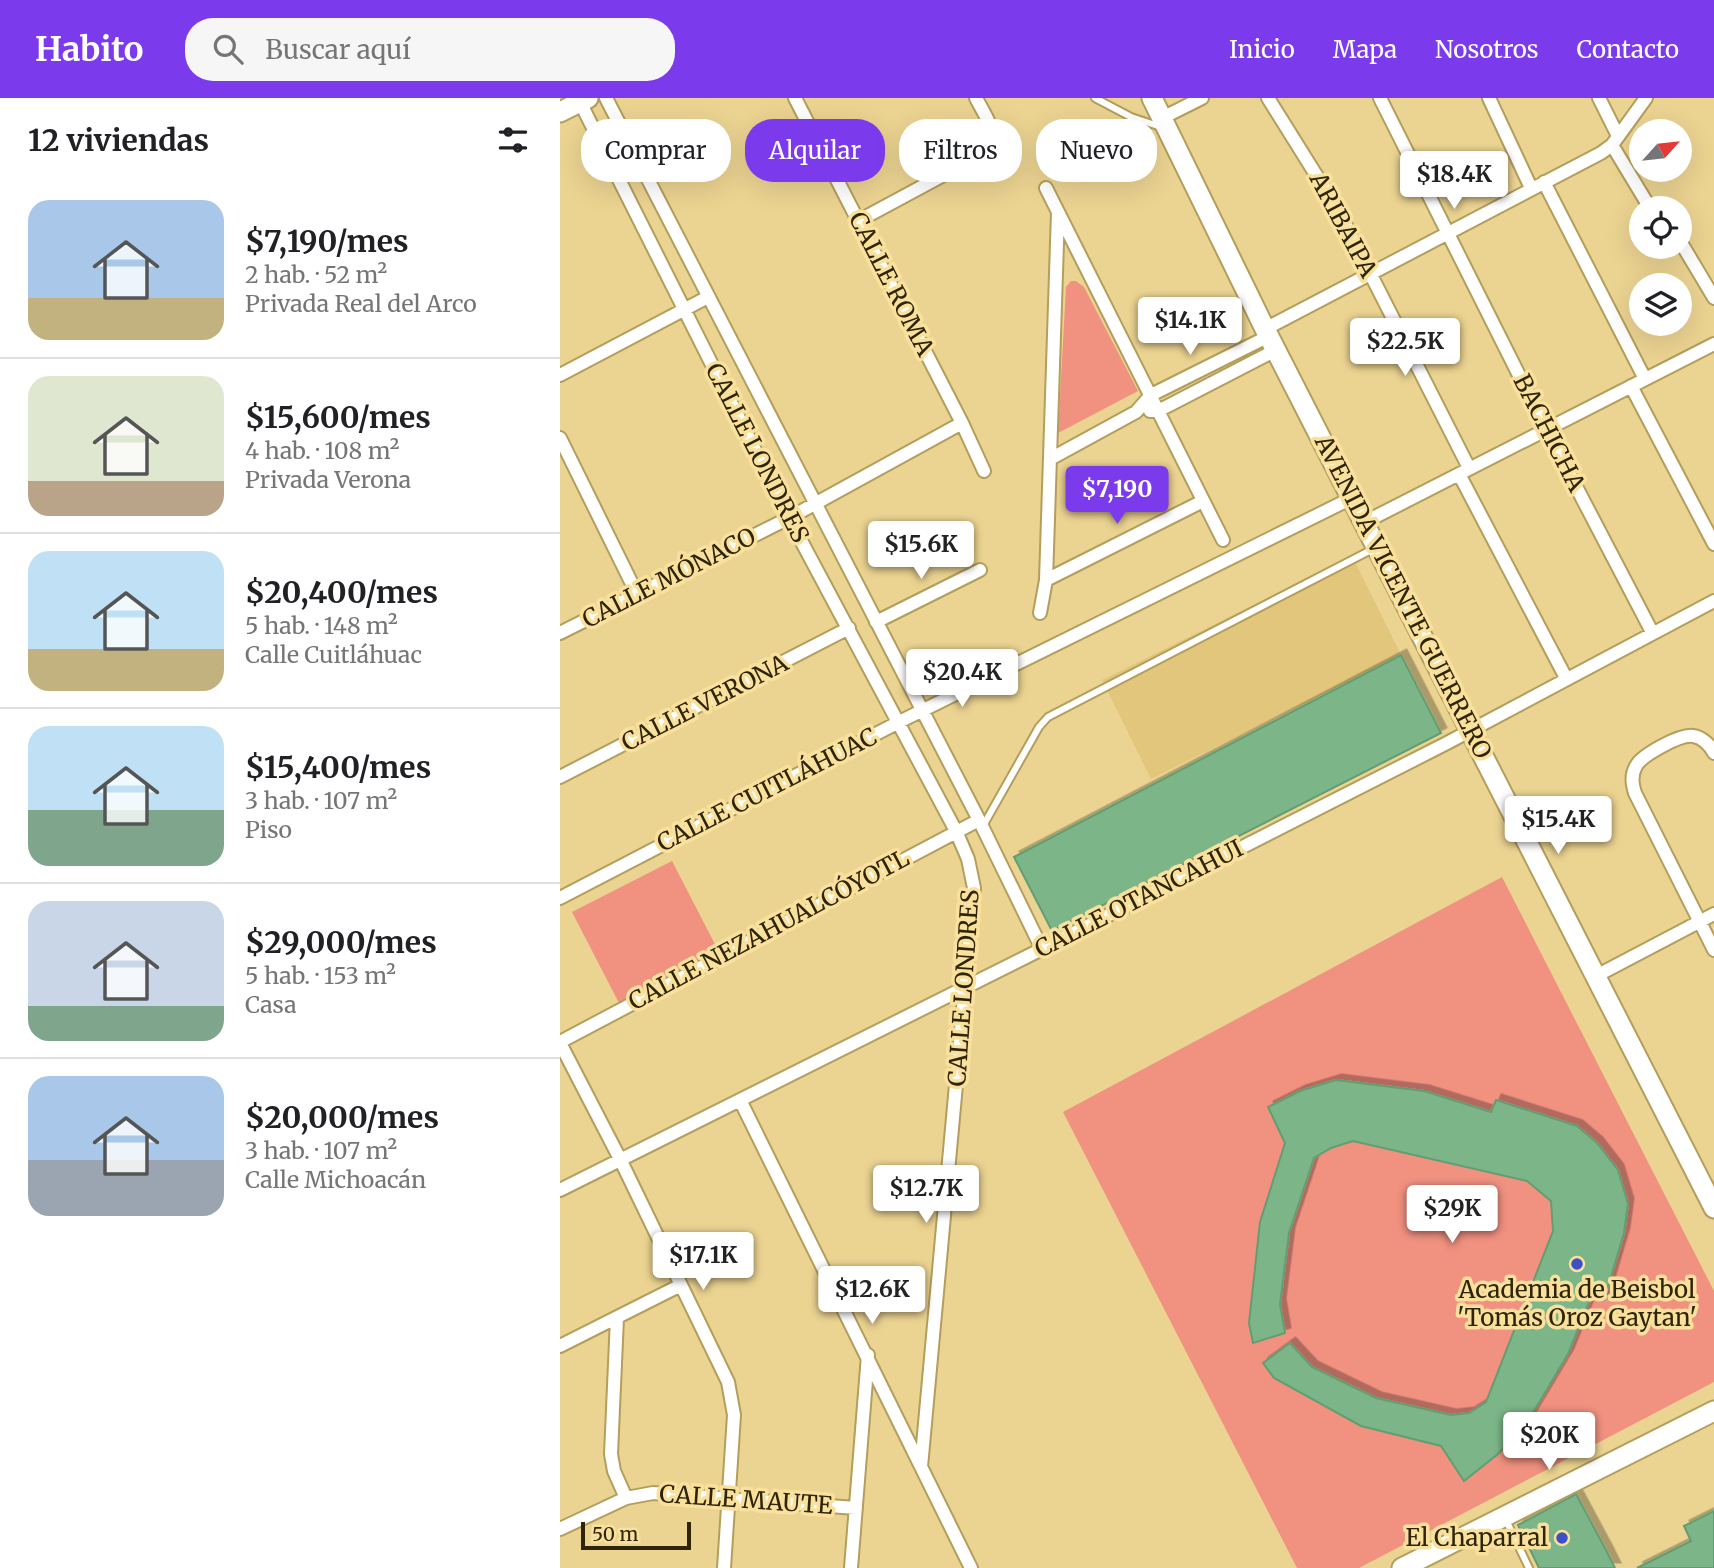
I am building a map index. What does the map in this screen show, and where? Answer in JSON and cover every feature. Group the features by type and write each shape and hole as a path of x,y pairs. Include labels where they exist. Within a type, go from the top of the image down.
{"main road":[{"name":"AVENIDA VICENTE GUERRERO","path":"1152,98 1270,338 1714,1208"},
{"path":"560,112 582,99"},
{"path":"1402,1568 1714,1411"}],"street":[{"name":"CALLE LONDRES","path":"606,98 981,823 1042,949"},
{"name":"CALLE ROMA","path":"795,98 984,471"},
{"path":"858,221 989,150 992,132 976,98"},
{"path":"1164,123 1202,98"},
{"name":"ARIBAIPA","path":"1268,98 1338,210 1566,678"},
{"name":"BACHICHA","path":"1380,98 1546,429 1652,632"},
{"path":"1489,98 1531,188"},
{"path":"1599,98 1615,140 1644,196"},
{"path":"1136,412 1158,411 1370,274 1544,182 1615,140 1646,98"},
{"name":"CALLE LONDRES","path":"582,99 789,518 899,722 968,859 974,888 921,1467"},
{"path":"1544,182 1645,379"},
{"path":"1046,188 1223,540"},
{"path":"1040,613 1046,580 1058,212"},
{"path":"1691,259 1714,298"},
{"path":"560,375 708,298"},
{"path":"1050,459 1136,412 1151,396 1270,338"},
{"path":"1365,522 1714,344"},
{"path":"1631,386 1714,544"},
{"name":"CALLE MÓNACO","path":"560,633 789,518 962,423"},
{"path":"560,438 637,594"},
{"name":"CALLE CUITLÁHUAC","path":"560,898 899,722 1352,498"},
{"path":"1046,580 1203,501"},
{"path":"876,622 980,570"},
{"name":"CALLE OTANCAHUI","path":"560,1190 1042,949 1471,730 1714,601"},
{"name":"CALLE VERONA","path":"560,777 849,628"},
{"path":"1714,753 1707,743 1694,736 1684,737 1662,746 1638,762 1633,772 1633,785 1714,950"},
{"name":"CALLE NEZAHUALCÓYOTL","path":"560,1042 956,831 981,823"},
{"path":"1596,976 1714,914"},
{"path":"560,1042 723,1367 733,1399 733,1441 724,1568"},
{"path":"740,1100 971,1568"},
{"path":"560,1346 681,1285"},
{"path":"617,1318 611,1438 614,1471 626,1498"},
{"path":"851,1568 868,1355"},
{"name":"CALLE MAUTE","path":"560,1529 626,1498 653,1493 856,1508"}],"lane":[{"path":"1096,98 1131,117 1164,123"},
{"path":"981,823 1039,727 1048,718 1377,546"},
{"path":"1504,1516 1529,1568"}],"shaded area":[{"path":"1071,281 1084,287 1138,391 1058,433 1066,287"},
{"path":"1352,556 1401,655 1151,779 1102,680"},
{"path":"672,861 720,954 620,1005 572,912"},
{"path":"1502,877 1714,1291 1714,1382 1359,1568 1297,1568 1063,1112"}],"building":[{"path":"1401,655 1441,733 1052,931 1014,857"},
{"name":"Academia de Beisbol 'Tomás Oroz Gaytan'","path":"1336,1080 1424,1091 1491,1112 1496,1100 1577,1126 1597,1143 1618,1170 1628,1204 1624,1233 1604,1300 1592,1295 1568,1354 1528,1421 1498,1454 1464,1481 1441,1446 1361,1426 1274,1378 1263,1363 1290,1343 1312,1367 1376,1398 1451,1415 1469,1413 1486,1402 1553,1231 1551,1201 1527,1181 1353,1141 1331,1148 1314,1158 1289,1233 1280,1304 1285,1333 1253,1343 1249,1323 1260,1222 1285,1143 1268,1107 1300,1091"},
{"name":"El Chaparral","path":"1576,1494 1615,1568 1539,1568 1518,1525"},
{"path":"1714,1511 1714,1568 1637,1568 1691,1541 1684,1526"}],"place":[{"name":"Academia de Beisbol 'Tomás Oroz Gaytan'","path":"1577,1264"},
{"name":"El Chaparral","path":"1562,1538"}]}
